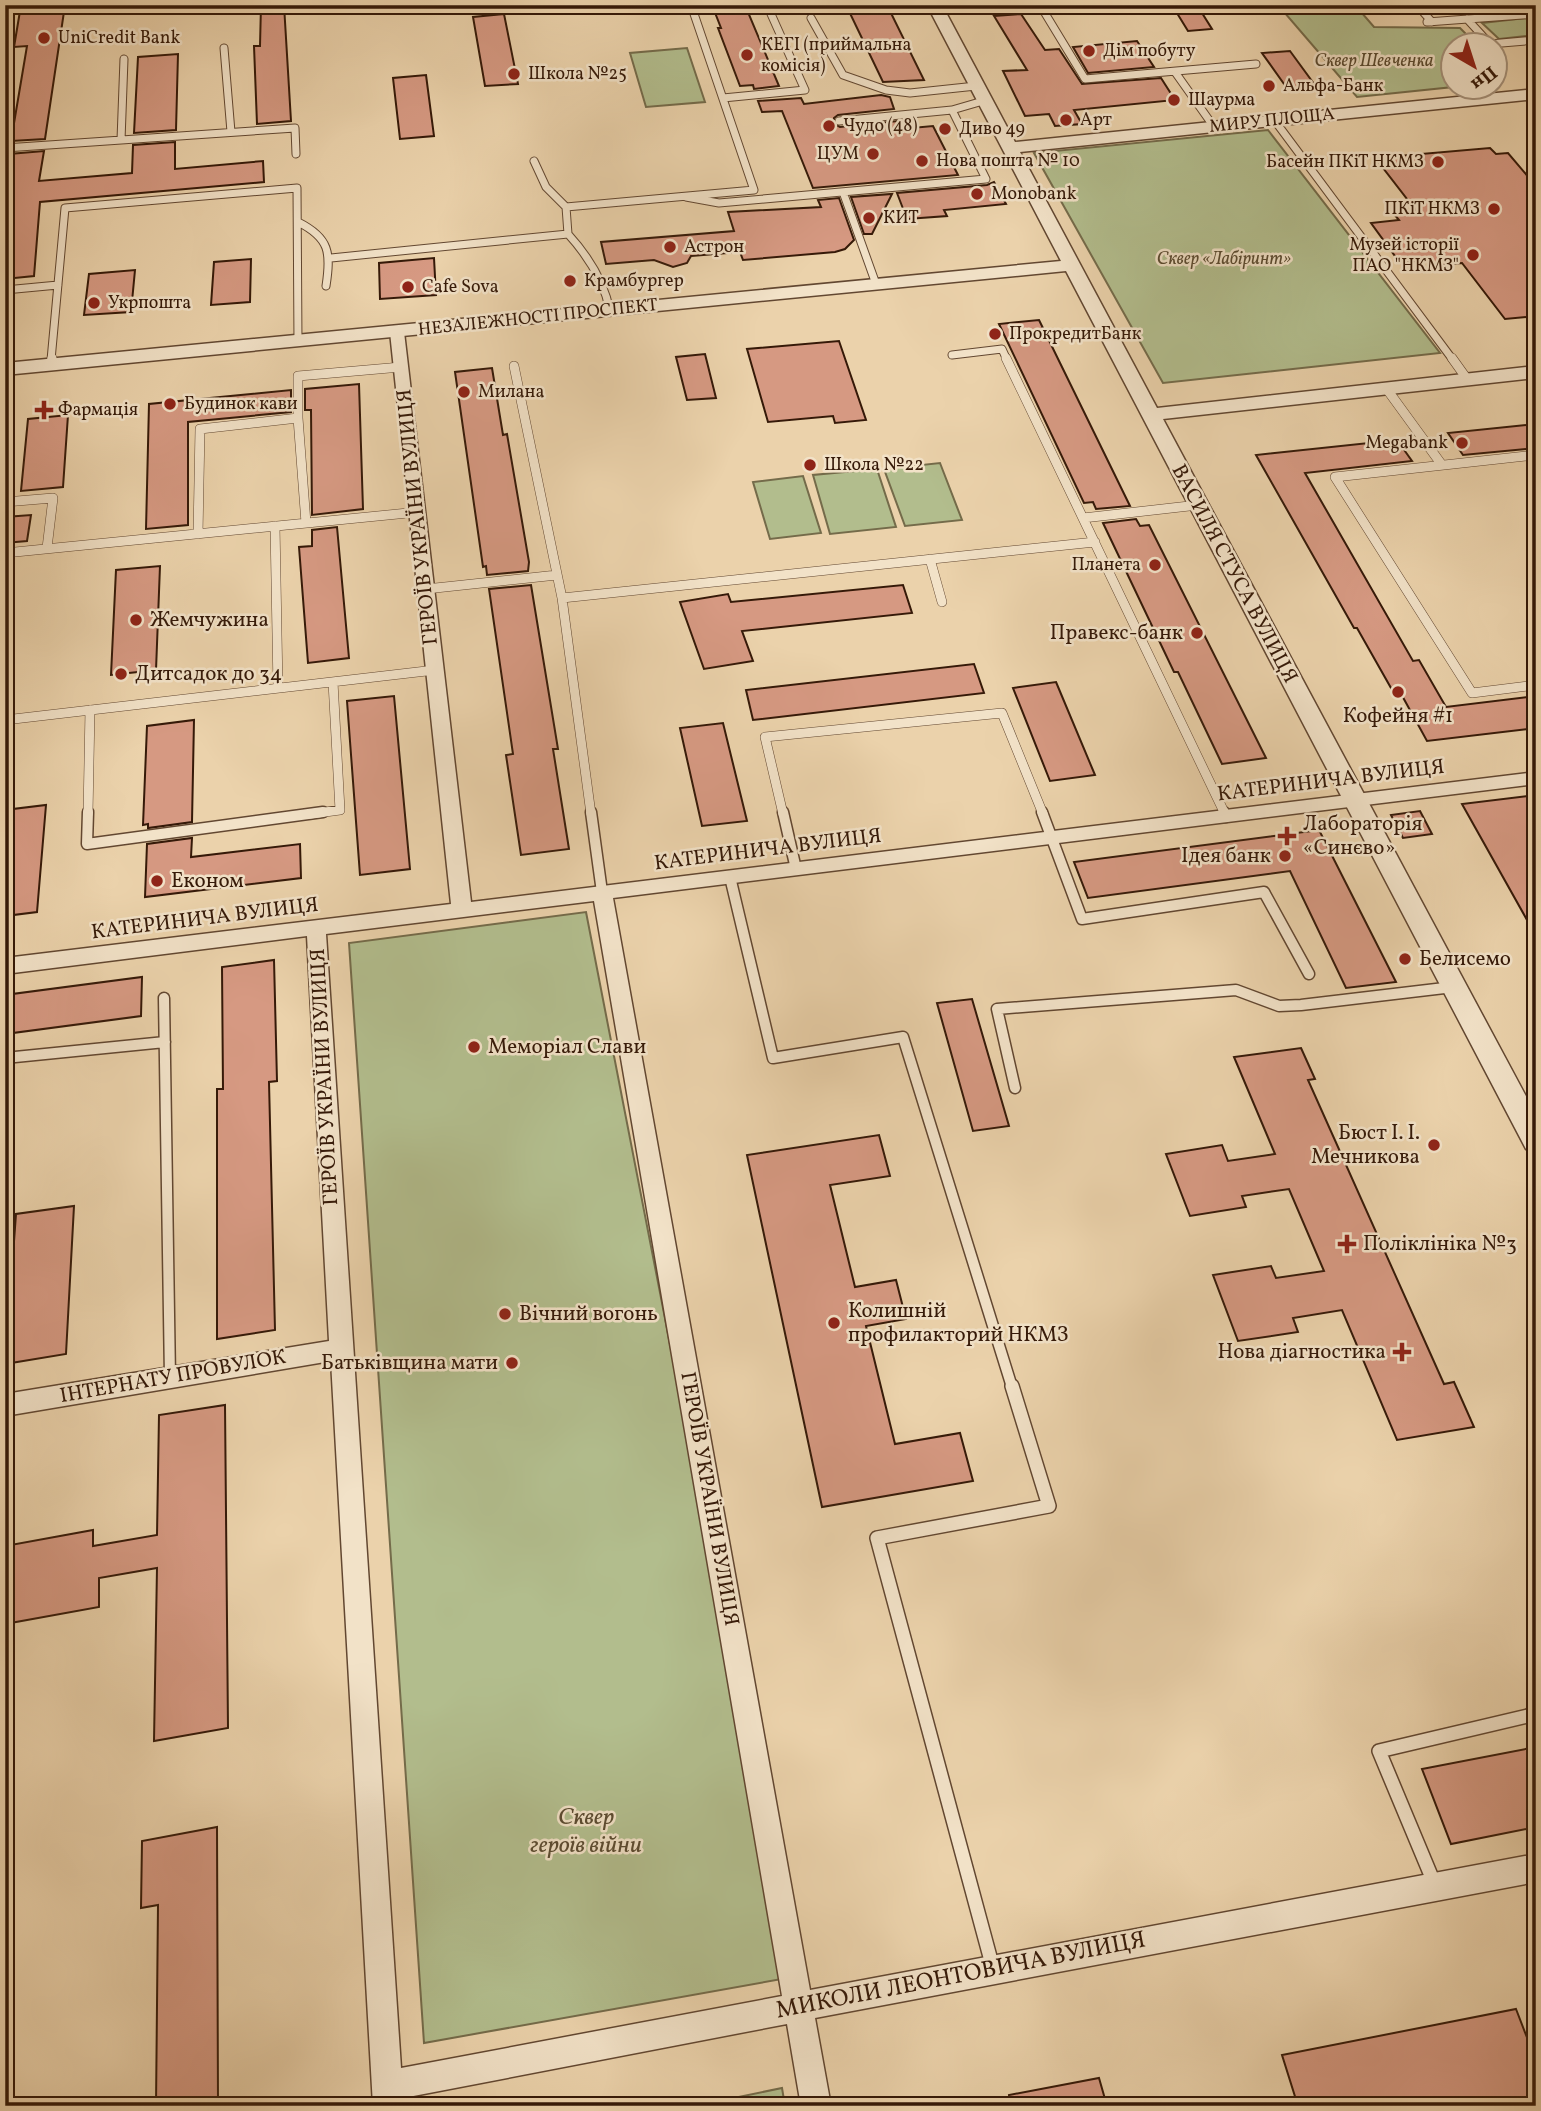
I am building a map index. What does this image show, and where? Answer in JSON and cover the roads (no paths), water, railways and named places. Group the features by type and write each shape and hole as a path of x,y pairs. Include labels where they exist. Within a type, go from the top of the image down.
{"street":[{"name":"ВАСИЛЯ СТУСА ВУЛИЦЯ","path":"934,5 1536,1141"},
{"name":"МИРУ ПЛОЩА","path":"1008,148 1536,94"},
{"name":"НЕЗАЛЕЖНОСТІ ПРОСПЕКТ","path":"5,369 1071,265"},
{"name":"ГЕРОЇВ УКРАЇНИ ВУЛИЦЯ","path":"397,332 462,910"},
{"path":"1151,415 1536,372"},
{"name":"КАТЕРИНИЧА ВУЛИЦЯ","path":"5,965 1536,778"},
{"name":"ГЕРОЇВ УКРАЇНИ ВУЛИЦЯ","path":"602,892 816,2106"},
{"name":"ГЕРОЇВ УКРАЇНИ ВУЛИЦЯ","path":"316,928 387,2096"},
{"name":"ІНТЕРНАТУ ПРОВУЛОК","path":"5,1405 341,1349"},
{"name":"МИКОЛИ ЛЕОНТОВИЧА ВУЛИЦЯ","path":"387,2096 799,2008 1536,1868"}],"lane":[{"path":"534,161 541,180 552,197 566,207 754,190 691,5"},
{"path":"723,98 805,90 767,5"},
{"path":"1040,5 1085,79 1256,64"},
{"path":"1417,5 1430,22 1536,14"},
{"path":"811,18 843,75 886,90 910,93 976,86"},
{"path":"1467,19 1490,44 1536,40"},
{"path":"224,48 231,132"},
{"path":"121,140 124,59"},
{"path":"1175,72 1214,127"},
{"path":"839,121 952,110 983,101"},
{"path":"686,197 719,203 986,179 952,110"},
{"path":"1275,121 1467,379"},
{"path":"5,148 295,128 296,154"},
{"path":"51,365 65,208 297,188 298,342"},
{"path":"843,192 876,284"},
{"path":"566,207 568,234 581,248 607,292 610,311"},
{"path":"298,222 313,229 327,247 331,257 326,286"},
{"path":"331,257 568,234"},
{"path":"5,290 58,285"},
{"path":"952,355 1002,349 1226,817"},
{"path":"514,366 562,598 602,892"},
{"path":"306,523 298,418 298,376 401,367"},
{"path":"1386,388 1442,465"},
{"path":"198,534 200,429 298,418"},
{"path":"1536,455 1335,477 1472,694 1536,685"},
{"path":"5,502 52,498 47,548"},
{"path":"1083,518 1198,505"},
{"path":"5,553 418,512"},
{"path":"275,527 278,688"},
{"path":"562,598 1095,542"},
{"path":"930,559 942,602"},
{"path":"426,589 557,575"},
{"path":"5,720 435,670"},
{"path":"90,710 87,844 340,810 333,682"},
{"path":"796,869 765,737 1002,713 1053,838 1082,919 1264,892 1309,974"},
{"path":"730,877 774,1058 903,1037 1049,1506 877,1538 994,1970"},
{"path":"1015,1088 997,1009 1236,990 1279,1006 1301,1005 1453,986"},
{"path":"164,998 170,1378"},
{"path":"5,1058 165,1042"},
{"path":"1436,1888 1379,1751 1536,1714"}],"place":[{"name":"UniCredit Bank","path":"44,38"},
{"name":"Дім побуту","path":"1089,51"},
{"name":"КЕГІ (приймальна комісія)","path":"747,55"},
{"name":"Школа №25","path":"514,74"},
{"name":"Альфа-Банк","path":"1269,86"},
{"name":"Шаурма","path":"1174,100"},
{"name":"Арт","path":"1066,120"},
{"name":"Чудо (48)","path":"829,126"},
{"name":"Диво 49","path":"945,129"},
{"name":"ЦУМ","path":"873,154"},
{"name":"Нова пошта № 10","path":"922,161"},
{"name":"Басейн ПКіТ НКМЗ","path":"1438,162"},
{"name":"Monobank","path":"977,194"},
{"name":"ПКіТ НКМЗ","path":"1494,209"},
{"name":"КИТ","path":"869,218"},
{"name":"Астрон","path":"670,247"},
{"name":"Музей історії ПАО \"НКМЗ\"","path":"1473,255"},
{"name":"Крамбургер","path":"570,281"},
{"name":"Cafe Sova","path":"408,287"},
{"name":"Укрпошта","path":"94,303"},
{"name":"ПрокредитБанк","path":"995,334"},
{"name":"Милана","path":"464,392"},
{"name":"Будинок кави","path":"170,404"},
{"name":"Фармація","path":"44,410"},
{"name":"Megabank","path":"1462,443"},
{"name":"Школа №22","path":"810,465"},
{"name":"Планета","path":"1155,565"},
{"name":"Жемчужина","path":"136,620"},
{"name":"Правекс-банк","path":"1197,633"},
{"name":"Дитсадок до 34","path":"121,674"},
{"name":"Кофейня #1","path":"1398,692"},
{"name":"Лабораторія «Синєво»","path":"1287,836"},
{"name":"Ідея банк","path":"1285,856"},
{"name":"Економ","path":"157,881"},
{"name":"Белисемо","path":"1405,959"},
{"name":"Меморіал Слави","path":"474,1047"},
{"name":"Бюст І. І. Мечникова","path":"1434,1145"},
{"name":"Поліклініка №3","path":"1347,1244"},
{"name":"Вічний вогонь","path":"505,1314"},
{"name":"Колишній профилакторий НКМЗ","path":"834,1323"},
{"name":"Нова діагностика","path":"1402,1352"},
{"name":"Батьківщина мати","path":"512,1363"}],"park label":[{"name":"Сквер Шевченка","path":"1374,61"},
{"name":"Сквер «Лабіринт»","path":"1224,259"},
{"name":"Сквер героїв війни","path":"586,1832"}]}
